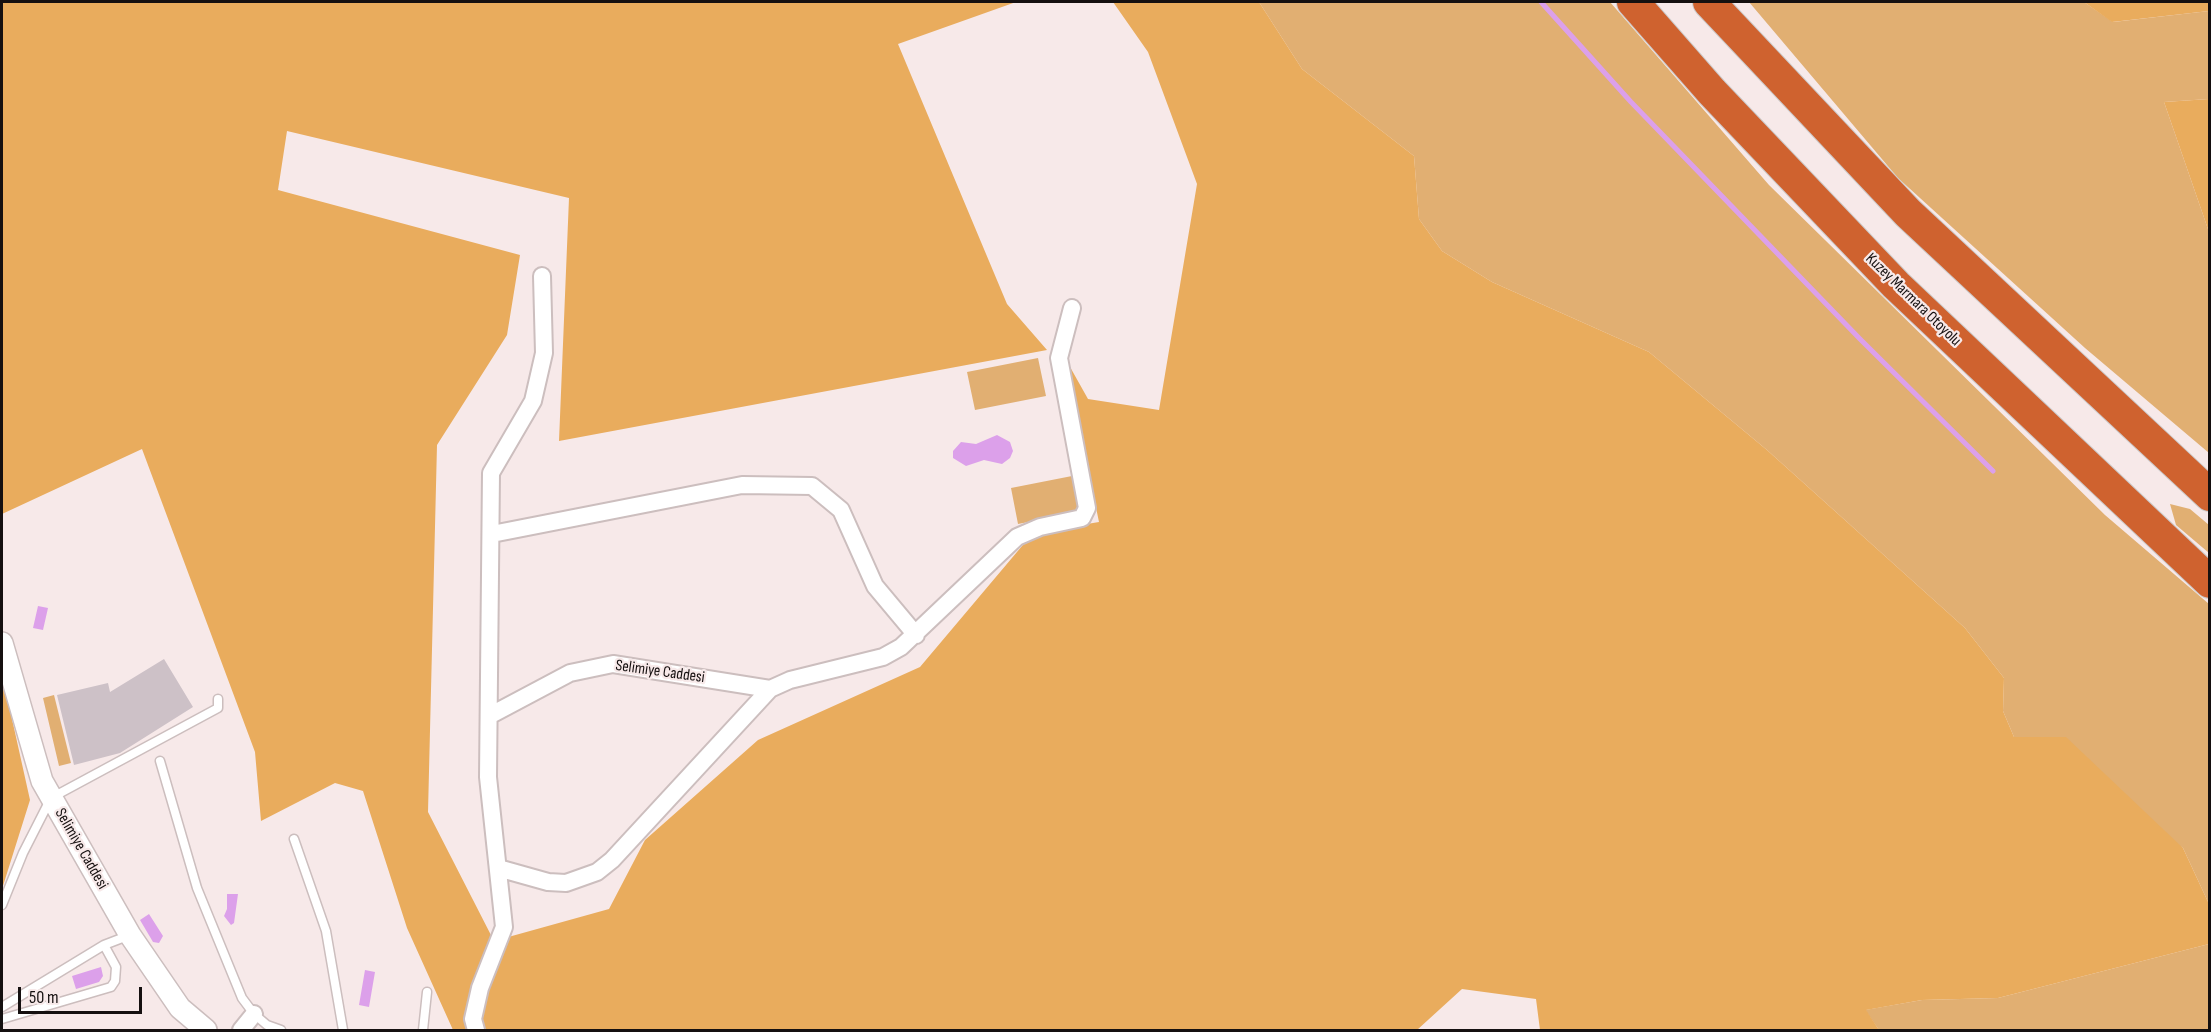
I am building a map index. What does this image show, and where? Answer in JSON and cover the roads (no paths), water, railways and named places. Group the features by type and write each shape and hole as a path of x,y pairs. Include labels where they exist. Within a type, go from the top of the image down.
{"highway":[{"name":"Kuzey Marmara Otoyolu","path":"1633,2 1712,92 1896,285 2210,582"},
{"path":"1709,2 1908,213 2210,495"}],"street":[{"path":"476,1030 473,1019 480,988 504,927 488,777 491,472 533,401 544,353 542,276"},
{"path":"498,868 548,882 566,883 597,872 612,860 770,689 790,680 883,657 915,636 1017,537 1040,527 1077,520 1085,514 1087,508 1059,358 1072,308"},
{"path":"492,534 742,485 812,486 841,510 875,586 915,636"},
{"name":"Selimiye Caddesi","path":"2,643 42,781 130,935 180,1008 206,1030"},
{"name":"Selimiye Caddesi","path":"489,716 570,673 613,664 770,689"},
{"path":"241,1030 254,1014"}],"lane":[{"path":"2,905 23,853 51,798 218,708 218,699"},
{"path":"160,760 197,888 242,998 254,1014 281,1030"},
{"path":"294,839 326,931 343,1030"},
{"path":"2,1006 104,945 130,935"},
{"path":"2,1019 111,987 115,981 116,967 104,945"},
{"path":"423,1030 427,992"},
{"path":"14,999 21,1013"}],"waterway":[{"path":"1541,2 1631,102 1860,339 1993,471"}]}
